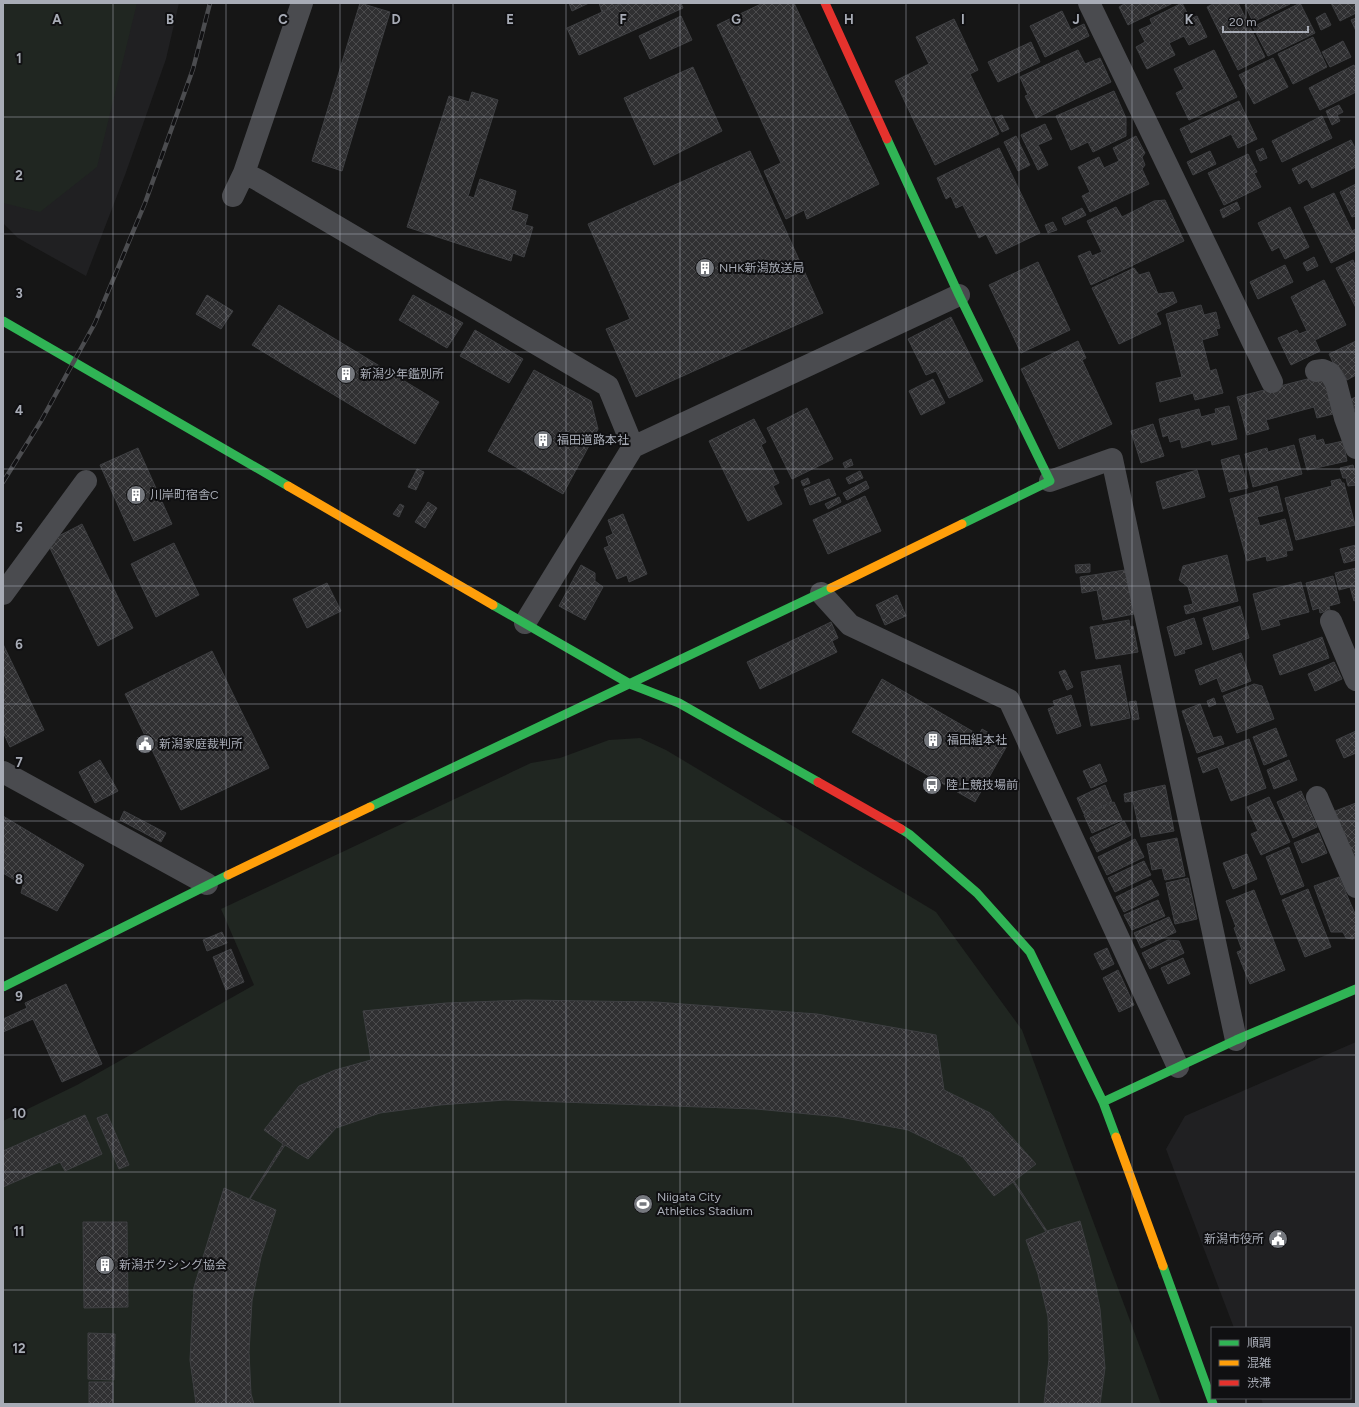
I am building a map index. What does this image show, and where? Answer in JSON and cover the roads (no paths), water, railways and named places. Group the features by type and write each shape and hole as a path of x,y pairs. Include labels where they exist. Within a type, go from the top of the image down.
{"street":[{"path":"233,196 244,173 302,3"},
{"path":"825,3 959,295 1050,481"},
{"path":"1089,3 1272,382"},
{"path":"244,173 608,386 633,448"},
{"path":"526,623 633,448 959,295"},
{"path":"3,321 630,684 679,703 909,834 978,893 1030,952 1103,1102 1211,1399"},
{"path":"1316,371 1323,370 1330,373 1336,383 1356,448"},
{"path":"3,987 282,848 821,594 1050,481 1112,459 1236,1040"},
{"path":"3,594 86,481"},
{"path":"821,594 850,625 1009,700 1178,1067"},
{"path":"1331,621 1356,680"},
{"path":"3,772 208,884"},
{"path":"1317,797 1356,887"},
{"path":"1103,1102 1236,1040 1356,989"}],"railway":[{"path":"3,482 41,421 95,323 145,203 193,69 210,3"}],"place":[{"name":"NHK新潟放送局","path":"705,268"},
{"name":"新潟少年鑑別所","path":"346,374"},
{"name":"福田道路本社","path":"543,440"},
{"name":"川岸町宿舎C","path":"136,495"},
{"name":"福田組本社","path":"933,740"},
{"name":"新潟家庭裁判所","path":"145,744"},
{"name":"陸上競技場前","path":"932,785"},
{"name":"Niigata City Athletics Stadium","path":"643,1204"},
{"name":"新潟市役所","path":"1278,1239"},
{"name":"新潟ボクシング協会","path":"105,1265"}]}
